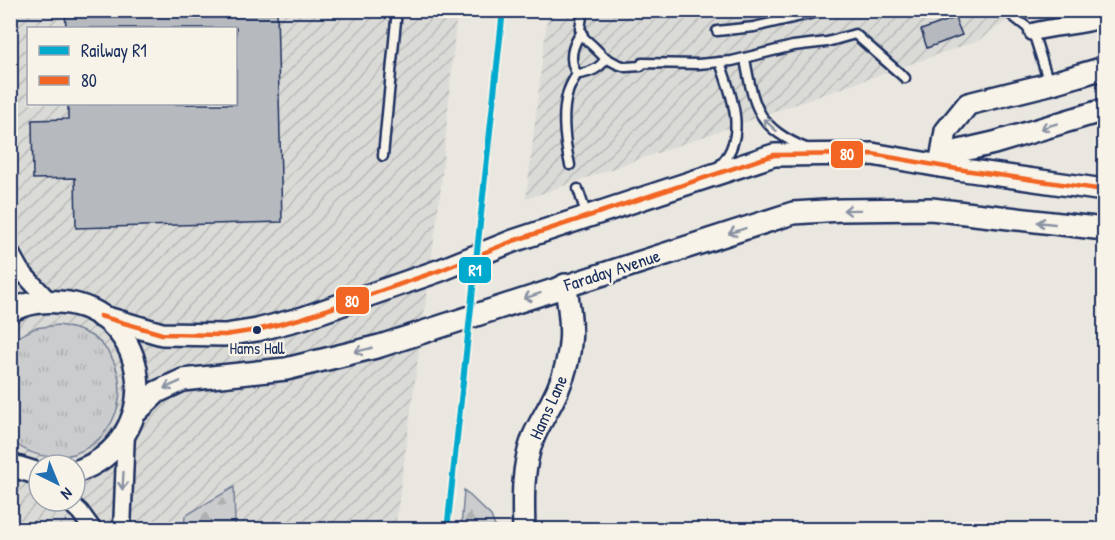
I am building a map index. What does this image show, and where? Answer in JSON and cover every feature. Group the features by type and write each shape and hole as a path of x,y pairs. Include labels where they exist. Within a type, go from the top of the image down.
{"street":[{"path":"1033,32 1053,26 1075,26 1104,18"},
{"path":"941,161 946,131 968,104 1104,68"},
{"path":"941,161 1104,110"},
{"path":"10,311 28,304 49,301 80,306 100,316 162,334 225,335 257,330 303,318 441,270 513,241 774,155 872,154 941,161 1104,190"},
{"name":"Faraday Avenue","path":"87,467 100,461 113,450 130,422 157,392 183,380 286,369 419,334 793,213 931,209 1104,229"},
{"path":"10,252 20,270 49,301"},
{"name":"Hams Lane","path":"524,530 523,502 526,464 534,438 559,387 569,357 573,333 565,285"},
{"path":"100,316 116,330 132,354 138,383 130,422 122,530"},
{"path":"82,513 93,530"}],"lane":[{"path":"383,156 397,10"},
{"path":"583,10 584,38 606,58 626,67 641,66 642,63 698,64 745,59 793,46 827,42 855,34 904,78"},
{"path":"717,31 754,27 827,10"},
{"path":"1005,10 1033,32 1049,84"},
{"path":"577,74 572,66 572,49 582,32"},
{"path":"577,74 595,69 602,65 606,58"},
{"path":"745,59 756,108 766,123 805,148 820,153"},
{"path":"706,177 721,164 731,148 737,125 735,108 720,62"},
{"path":"570,165 566,146 565,119 568,92 577,74"},
{"path":"578,189 587,216"}],"shaded area":[{"path":"10,11 457,11 440,196 395,529 11,529"},
{"path":"548,11 1021,11 979,40 526,199"}],"green space":[{"path":"59,325 86,333 104,347 116,367 120,391 116,413 106,431 91,445 75,453 36,453 11,440 10,341 35,328"},
{"path":"234,487 235,528 266,529 184,529 185,516"},
{"path":"464,490 491,516 496,529 461,529"}],"building":[{"path":"65,10 277,10 282,222 76,228 75,178 33,179 32,120 68,119 68,105 237,105 237,27 66,27"},
{"path":"955,18 962,35 927,48 921,30"}],"rail line":[{"name":"R1","path":"447,530 503,10"}],"transit line":[{"name":"80","path":"100,316 162,334 225,335 257,330 303,318 441,270 513,241 774,155 872,154 1104,190"}],"place":[{"name":"Hams Hall","path":"257,330"}]}
